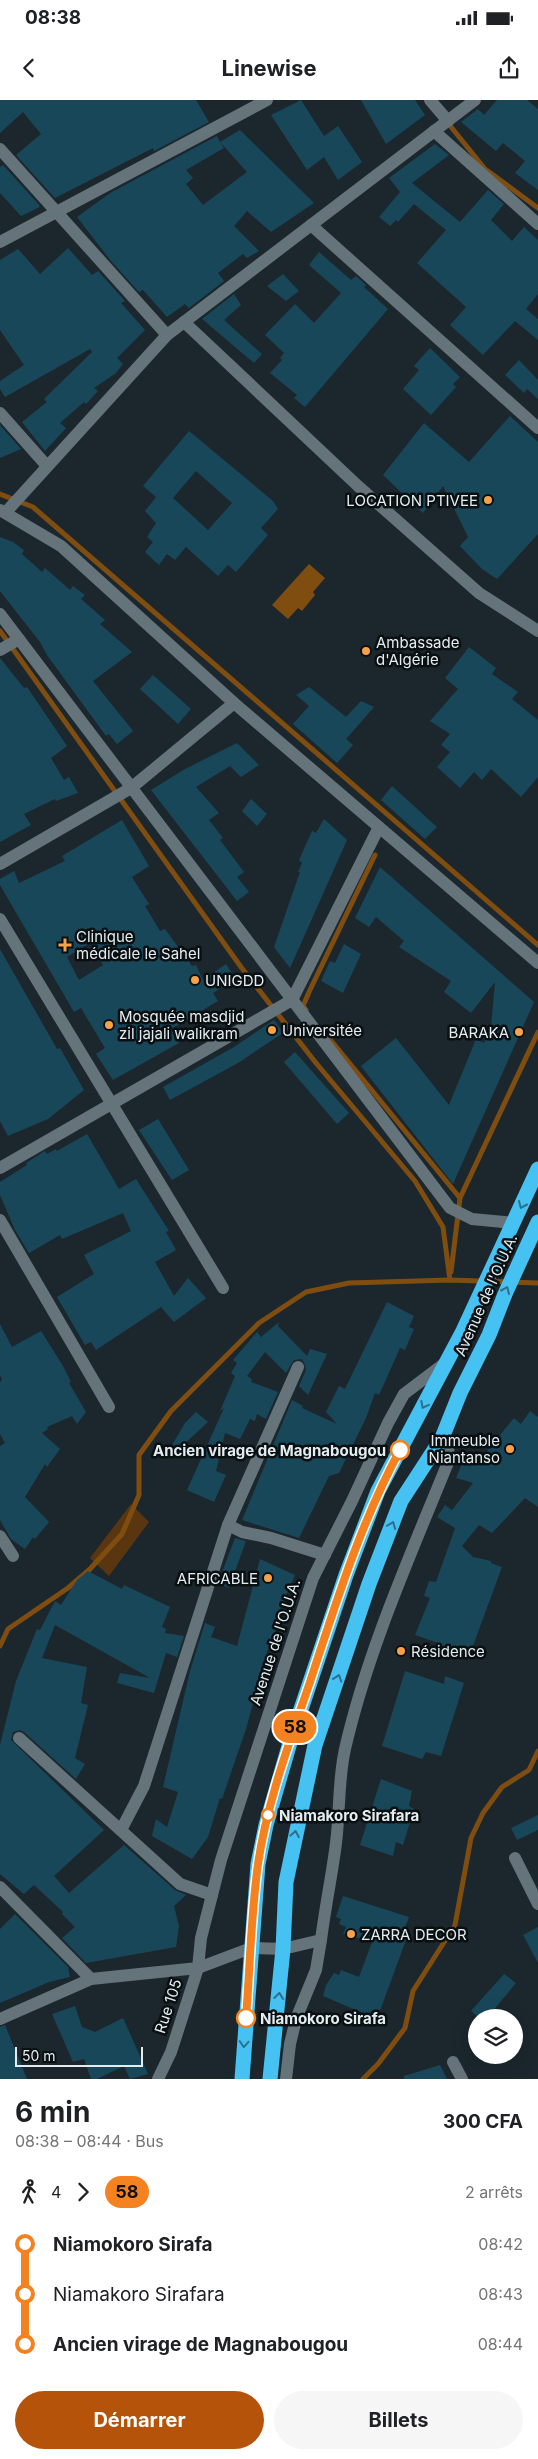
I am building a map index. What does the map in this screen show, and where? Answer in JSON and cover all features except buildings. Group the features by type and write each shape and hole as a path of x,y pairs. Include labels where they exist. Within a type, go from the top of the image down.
{"highway":[{"name":"Avenue de l'O.U.A.","path":"242,2079 258,1864 266,1825 291,1739 343,1584 378,1491 464,1331 538,1169"},
{"name":"Avenue de l'O.U.A.","path":"270,2079 283,1949 286,1882 315,1745 369,1584 401,1501 442,1438 460,1392 489,1335 535,1228"}],"street":[{"path":"0,242 267,100"},
{"path":"430,100 448,121"},
{"path":"475,100 166,335 47,466 3,511 61,546 234,703 538,963"},
{"path":"434,131 538,224"},
{"path":"0,148 166,335"},
{"path":"311,225 538,428"},
{"path":"184,322 358,486 478,593 538,631"},
{"path":"0,413 47,466"},
{"path":"0,614 450,1208 472,1219 514,1223"},
{"path":"0,650 19,639"},
{"path":"0,864 131,788 234,703"},
{"path":"0,1168 292,1000 379,827"},
{"path":"0,919 222,1288"},
{"path":"0,1220 109,1407"},
{"name":"Avenue de l'O.U.A.","path":"198,1968 202,1938 212,1895 235,1814 270,1714 313,1578 404,1394 449,1360"},
{"path":"121,1830 144,1786 228,1525 298,1367"},
{"path":"286,2079 290,2044 296,2019 316,1970 336,1841 338,1786 345,1748 363,1686 395,1594 449,1460 450,1452 442,1438"},
{"path":"228,1525 242,1532 271,1538 325,1556"},
{"path":"0,1536 13,1556"},
{"path":"19,1738 180,1884 212,1895"},
{"path":"515,1858 538,1904"},
{"path":"0,1887 91,1979"},
{"path":"251,1948 283,1949 321,1940"},
{"name":"Rue 105","path":"158,2079 170,2052 198,1968 251,1948"},
{"path":"0,2019 91,1979 198,1968"},
{"path":"453,2062 462,2079"}],"shaded area":[{"path":"309,564 325,578 313,592 315,595 302,611 298,608 288,619 272,605"},
{"path":"131,1504 149,1522 109,1576 90,1558"}],"waterway":[{"path":"447,122 485,169 538,208"},
{"path":"0,494 33,507 538,945"},
{"path":"0,631 241,967 316,1063 415,1181 443,1227 450,1280"},
{"path":"306,1010 303,1006 309,992 375,855"},
{"path":"324,1032 460,1198 451,1272"},
{"path":"460,1198 538,1032"},
{"path":"0,1646 8,1629 68,1588 90,1569 122,1534 139,1495 139,1455 171,1411 259,1323 306,1292 349,1283 450,1280 538,1283"},
{"path":"363,2079 378,2064 405,2028 413,1991 455,1925 471,1838 483,1813 502,1787 529,1770 538,1751"}],"bus line":[{"name":"58","path":"246,2018 258,1864 266,1825 291,1739 346,1575 378,1491 400,1450"}],"place":[{"name":"LOCATION PTIVEE","path":"488,500"},
{"name":"Ambassade d'Algérie","path":"366,651"},
{"name":"Clinique médicale le Sahel","path":"65,945"},
{"name":"UNIGDD","path":"195,980"},
{"name":"Mosquée masdjid zil jajali walikram","path":"109,1025"},
{"name":"Universitée","path":"272,1030"},
{"name":"BARAKA","path":"519,1032"},
{"name":"Immeuble Niantanso","path":"510,1449"},
{"name":"Ancien virage de Magnabougou","path":"400,1450"},
{"name":"AFRICABLE","path":"268,1578"},
{"name":"Résidence","path":"401,1651"},
{"name":"Niamakoro Sirafara","path":"268,1815"},
{"name":"ZARRA DECOR","path":"351,1934"},
{"name":"Niamokoro Sirafa","path":"246,2018"}]}
